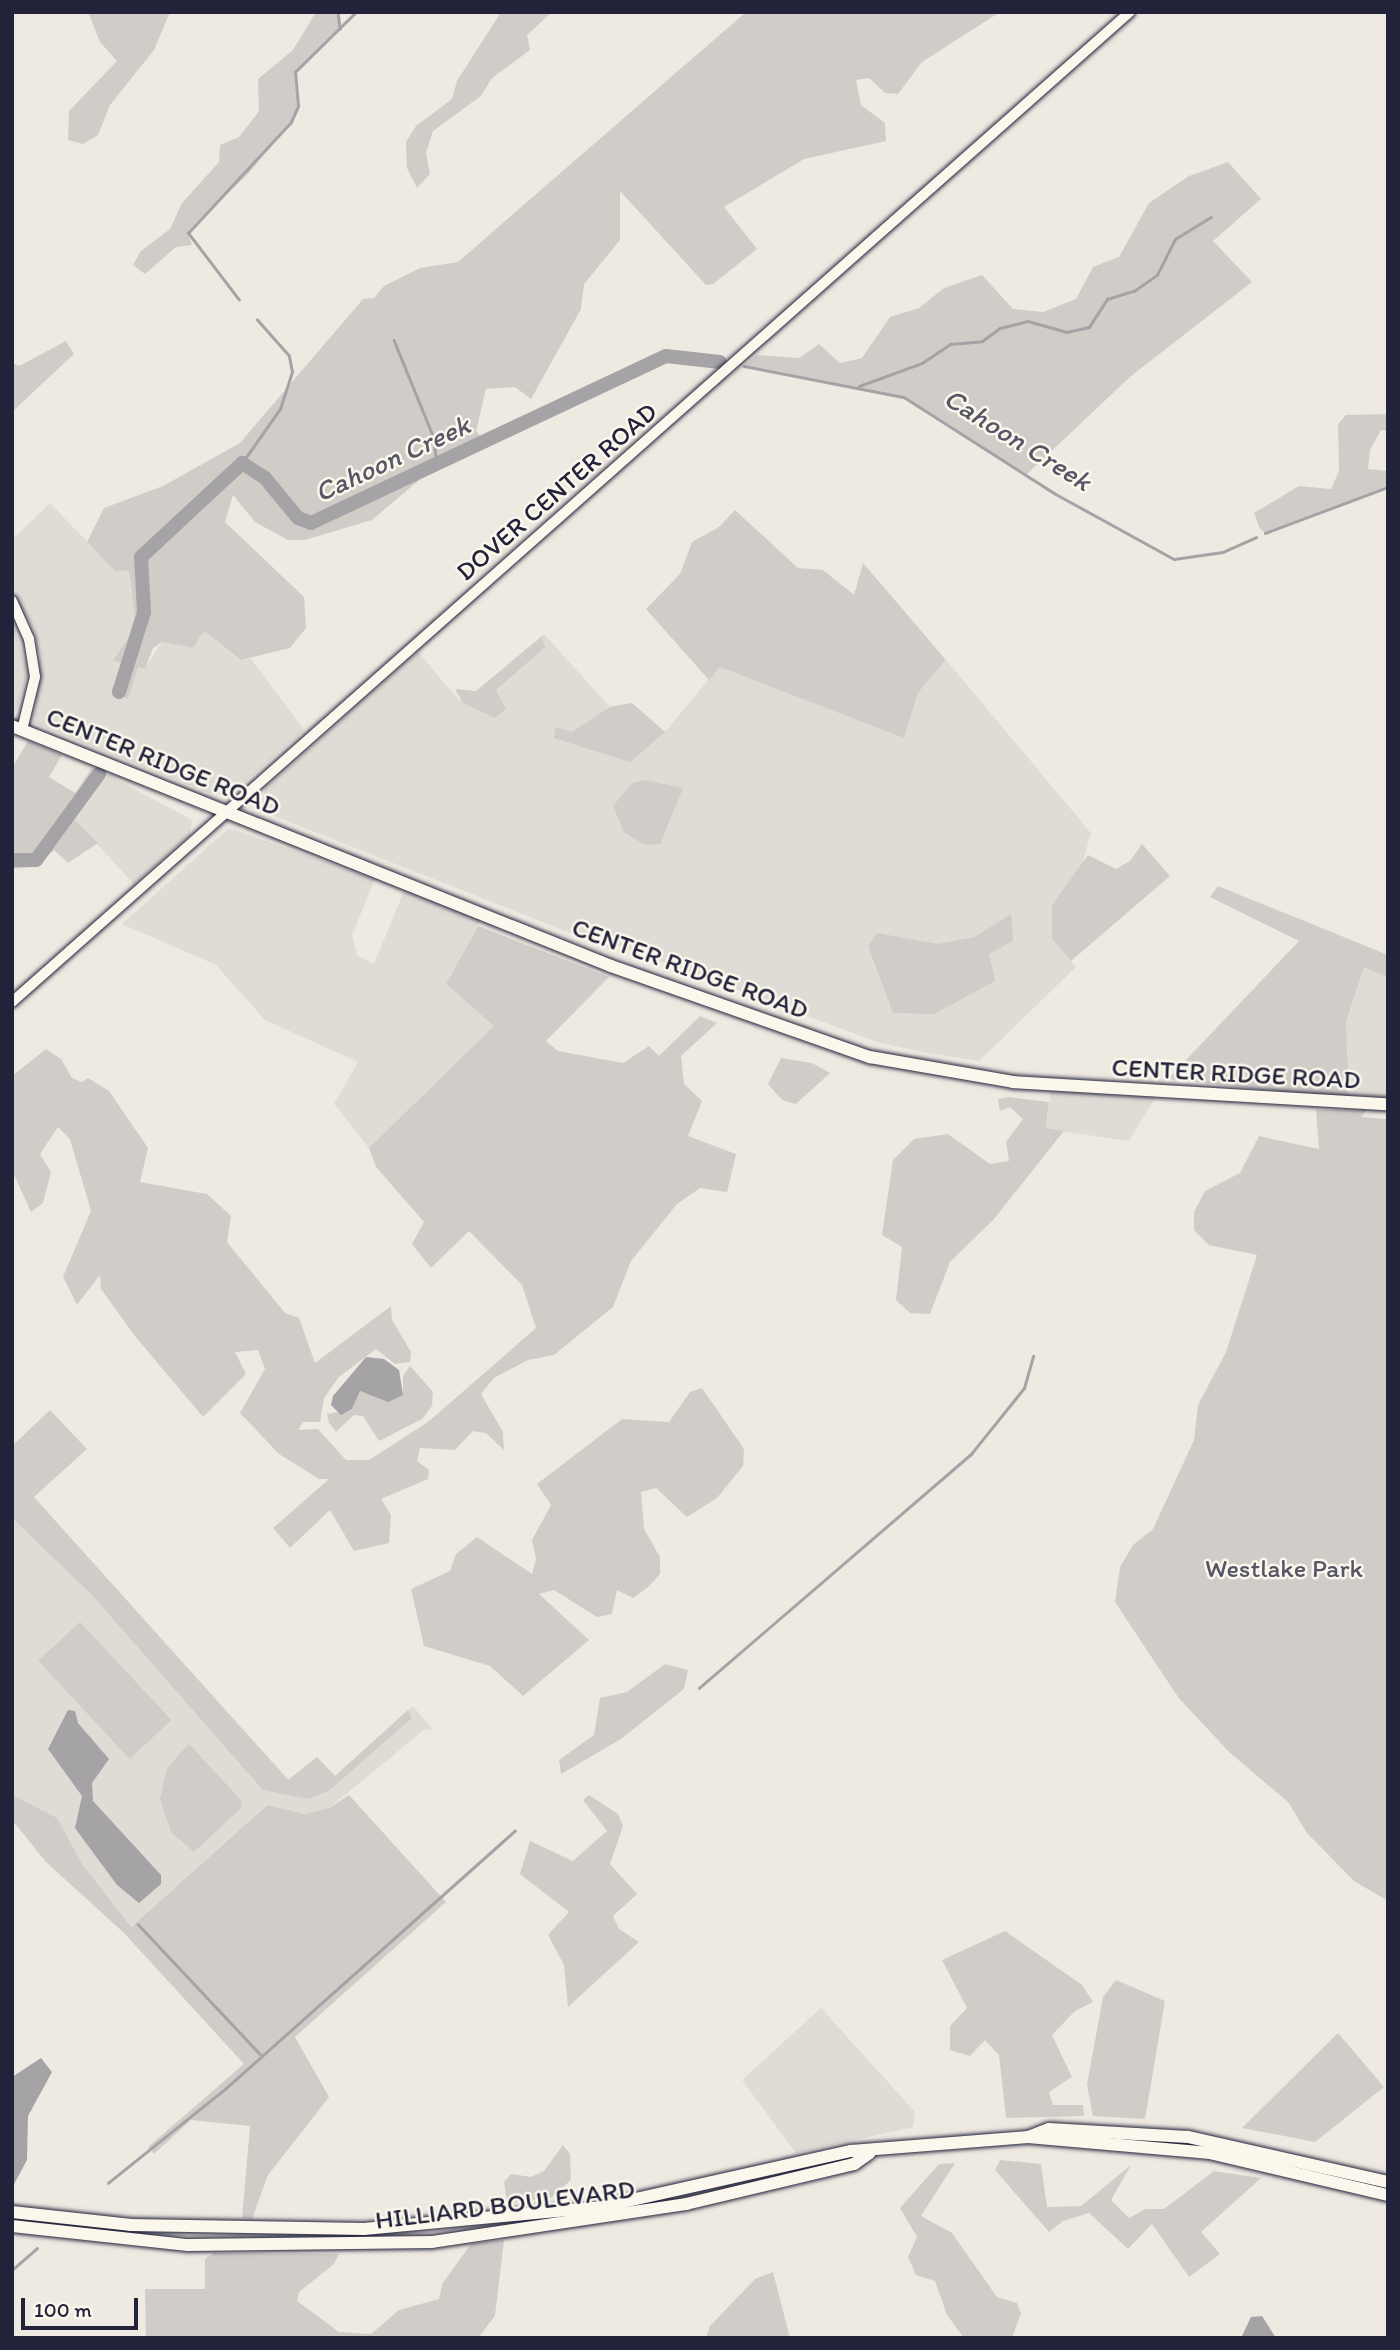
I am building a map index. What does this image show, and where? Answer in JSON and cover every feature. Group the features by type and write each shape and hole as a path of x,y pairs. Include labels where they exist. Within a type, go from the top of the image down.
{"main road":[{"name":"CENTER RIDGE ROAD","path":"17,728 611,966 910,1068 1154,1094 1388,1104"},
{"name":"HILLIARD BOULEVARD","path":"12,2212 131,2225 364,2229 600,2207 851,2151 870,2153 1028,2137 1062,2129 1188,2137 1291,2156 1388,2182"},
{"name":"HILLIARD BOULEVARD","path":"1028,2137 1210,2153 1388,2195"},
{"name":"HILLIARD BOULEVARD","path":"12,2226 200,2246 432,2242 688,2204 854,2164 870,2153"}],"street":[{"name":"DOVER CENTER ROAD","path":"12,1002 229,814 1129,12"},
{"path":"12,601 29,639 35,677 17,728"}],"shaded area":[{"path":"50,503 116,572 129,570 136,625 113,659 125,664 112,690 138,667 145,668 162,642 193,648 204,631 240,660 251,659 304,730 233,793 211,794 34,723 40,658 34,629 12,592 12,540"},
{"path":"12,619 28,673 16,712 12,710"},
{"path":"544,634 610,707 632,703 665,732 720,666 904,738 918,693 946,660 1091,833 1080,872 1052,905 1052,939 1076,967 979,1061 923,1052 877,1042 617,945 613,950 267,813 261,804 265,789 418,652 458,699 473,703"},
{"path":"104,773 192,820 190,835 134,884 71,816"},
{"path":"229,828 375,879 352,935 357,955 374,964 404,891 481,920 446,984 495,1026 369,1148 334,1104 358,1062 265,1020 216,965 122,924"},
{"path":"1364,967 1388,978 1388,1101 1349,1099 1346,1022"},
{"path":"1051,1088 1156,1096 1129,1141 1046,1129"},
{"path":"366,1357 384,1359 399,1370 403,1395 388,1402 360,1391 352,1409 341,1415 331,1405 333,1396"},
{"path":"12,1473 289,1780 317,1757 335,1776 413,1706 434,1731 425,1729 329,1808 305,1814 266,1805 124,1933 12,1812"},
{"path":"68,1710 75,1711 78,1723 109,1759 92,1783 93,1801 161,1875 161,1884 139,1903 117,1885 75,1828 82,1796 48,1749"},
{"path":"821,2008 915,2112 913,2127 796,2153 742,2080"},
{"path":"41,2058 52,2072 28,2116 27,2160 12,2188 12,2077"},
{"path":"1262,2316 1276,2338 1241,2338 1251,2317"}],"green space":[{"path":"88,12 170,12 154,50 110,105 98,135 83,144 68,140 69,111 117,61 100,42"},
{"path":"316,12 338,12 340,29 295,72 298,106 291,122 249,173 195,224 188,233 192,245 176,247 145,274 133,265 141,251 170,229 182,203 219,162 220,145 239,137 259,111 258,79 293,50"},
{"path":"501,12 552,12 527,35 530,50 492,78 481,96 433,131 426,153 430,174 417,188 407,168 406,142 416,126 452,99 457,81"},
{"path":"746,12 1000,12 922,62 898,94 885,93 869,78 856,80 861,105 885,123 886,141 804,159 724,207 757,249 713,284 706,285 620,191 620,240 584,284 581,309 531,399 515,387 486,389 476,431 485,442 437,465 372,520 305,540 288,540 255,522 233,495 225,522 304,597 306,628 290,648 241,660 204,631 193,648 162,642 153,648 145,669 138,667 128,699 111,690 125,665 113,660 136,625 129,570 116,572 87,542 104,508 163,486 240,443 363,299 374,298 384,286 420,268 458,262"},
{"path":"1228,162 1261,199 1213,241 1252,282 1131,376 1026,475 904,397 744,366 757,355 799,358 819,344 840,363 862,358 890,317 919,308 944,288 982,275 1013,309 1043,312 1076,299 1093,267 1119,257 1149,203 1189,176"},
{"path":"66,341 74,354 12,412 12,363 19,366"},
{"path":"1388,414 1388,431 1381,430 1370,450 1368,469 1388,471 1388,487 1265,533 1260,529 1254,513 1299,486 1331,489 1339,471 1338,424 1346,415"},
{"path":"735,510 798,568 823,570 854,595 863,563 946,660 918,693 904,738 720,667 709,680 646,609 680,574 692,542 719,527"},
{"path":"542,636 545,647 496,690 506,709 495,718 463,703 455,689 476,691"},
{"path":"632,703 665,732 630,762 554,738 555,727 572,732 610,707"},
{"path":"28,741 62,755 49,777 75,793 92,768 104,773 71,816 98,843 68,863 54,850 35,867 12,869 12,768"},
{"path":"645,780 683,788 660,844 645,845 624,832 613,806 632,783"},
{"path":"1142,844 1170,876 1071,961 1052,939 1052,905 1088,855 1116,869 1130,861"},
{"path":"1218,886 1388,955 1388,978 1364,967 1346,1022 1349,1099 1168,1079 1299,941 1210,897"},
{"path":"1011,914 1013,941 989,954 995,981 934,1014 893,1013 868,946 877,933 938,944 975,937"},
{"path":"478,926 609,977 546,1041 558,1051 623,1063 649,1046 659,1056 700,1016 717,1023 681,1056 684,1084 702,1101 688,1136 736,1154 727,1192 700,1188 677,1204 631,1261 613,1307 554,1355 528,1360 494,1378 481,1394 503,1432 504,1450 486,1433 473,1431 455,1450 420,1448 417,1461 429,1470 428,1479 381,1499 391,1515 389,1543 354,1551 330,1510 290,1548 273,1528 329,1479 319,1479 279,1454 240,1413 265,1369 258,1350 235,1352 246,1374 203,1417 134,1335 101,1289 100,1275 77,1305 63,1277 91,1211 70,1139 58,1127 40,1154 51,1172 43,1203 31,1212 12,1170 12,1076 46,1049 61,1059 72,1078 82,1082 88,1078 109,1091 148,1148 140,1182 207,1194 231,1216 227,1242 285,1313 299,1318 315,1363 391,1306 392,1320 411,1352 410,1362 395,1364 376,1349 339,1377 324,1398 320,1422 303,1422 298,1430 318,1429 346,1460 369,1460 428,1422 536,1328 522,1285 469,1231 431,1268 412,1244 424,1222 376,1167 369,1148 494,1026 446,984"},
{"path":"781,1058 812,1063 830,1073 796,1104 782,1100 768,1084"},
{"path":"1009,1097 1049,1102 1046,1128 1064,1131 994,1219 950,1262 930,1314 910,1313 896,1300 902,1247 882,1235 893,1160 914,1139 948,1134 990,1164 1009,1161 1006,1142 1023,1119 1010,1107 1000,1111 998,1099"},
{"name":"Westlake Park","path":"1316,1110 1367,1110 1361,1117 1388,1119 1388,1901 1354,1881 1307,1833 1288,1802 1229,1752 1178,1697 1115,1602 1120,1567 1133,1545 1153,1529 1194,1440 1198,1405 1226,1352 1257,1255 1209,1245 1194,1230 1194,1212 1205,1191 1240,1173 1259,1136 1319,1149"},
{"path":"410,1366 433,1392 432,1406 422,1419 379,1441 363,1416 354,1415 336,1432 329,1423 327,1414 352,1409 359,1391 382,1398 403,1395 403,1376"},
{"path":"702,1388 744,1449 743,1466 717,1498 687,1517 656,1488 641,1492 644,1529 660,1557 660,1574 647,1588 633,1598 617,1590 612,1614 597,1617 554,1590 539,1594 589,1640 523,1696 490,1666 424,1646 411,1589 450,1571 456,1554 477,1537 532,1574 536,1559 532,1540 551,1505 537,1484 622,1419 669,1422 690,1392"},
{"path":"50,1410 87,1449 34,1497 288,1780 317,1757 335,1776 408,1710 412,1718 330,1790 308,1799 263,1790 91,1594 12,1518 12,1446"},
{"path":"80,1622 171,1720 130,1759 38,1661"},
{"path":"665,1664 688,1670 684,1689 621,1739 561,1774 559,1760 594,1735 600,1698 627,1692"},
{"path":"189,1744 242,1801 241,1808 194,1852 171,1832 160,1799 167,1768"},
{"path":"12,1795 57,1818 82,1864 131,1927 267,1805 305,1814 329,1808 349,1795 446,1902 295,2037 329,2097 268,2175 252,2219 242,2218 250,2126 191,2120 154,2154 148,2147 244,2064 124,1933 46,1862 12,1820"},
{"path":"589,1795 618,1814 623,1826 610,1864 637,1894 613,1916 619,1929 639,1942 568,2007 564,1965 548,1935 569,1912 520,1874 530,1841 573,1861 607,1831 583,1800"},
{"path":"1005,1931 1082,1985 1093,2002 1075,2011 1052,2035 1072,2077 1049,2092 1053,2105 1083,2105 1084,2116 1006,2118 999,2055 985,2040 970,2056 950,2050 950,2026 967,2008 942,1960"},
{"path":"1116,1980 1165,2001 1145,2119 1093,2116 1087,2085 1103,1997"},
{"path":"1338,2033 1384,2087 1315,2142 1242,2128"},
{"path":"563,2145 570,2154 571,2180 551,2198 507,2203 504,2182 511,2174 531,2177 544,2171"},
{"path":"1000,2160 1041,2164 1047,2207 1081,2206 1131,2165 1111,2200 1129,2218 1145,2209 1164,2209 1214,2171 1261,2178 1201,2232 1220,2254 1189,2277 1152,2224 1128,2249 1089,2213 1063,2221 1049,2232 995,2170"},
{"path":"955,2163 921,2216 952,2233 997,2297 1017,2303 1021,2313 1012,2338 964,2338 947,2315 935,2281 916,2275 908,2257 917,2237 900,2208 939,2164"},
{"path":"504,2240 495,2316 478,2338 146,2338 145,2289 205,2289 205,2259 214,2253 339,2254 334,2264 299,2292 297,2301 339,2332 371,2334 399,2310 439,2299 442,2284 471,2244"},
{"path":"773,2272 790,2338 706,2338 710,2326 755,2279"}],"waterway":[{"path":"338,12 340,29"},
{"path":"239,300 188,233 291,122 298,106 295,72 356,12"},
{"path":"859,386 922,363 950,344 982,341 1000,328 1028,321 1067,332 1089,327 1107,299 1134,291 1157,275 1175,239 1211,217"},
{"path":"242,463 280,409 292,372 289,356 257,320"},
{"path":"394,340 434,438 437,465"},
{"name":"Cahoon Creek","path":"119,692 144,612 141,557 242,463 265,478 298,518 311,523 666,356 720,362"},
{"name":"Cahoon Creek","path":"744,366 904,397 1054,493 1174,559 1223,552 1256,537"},
{"name":"Cahoon Creek","path":"1265,533 1388,487"},
{"name":"Cahoon Creek","path":"12,860 36,860 99,774"},
{"path":"699,1688 971,1454 1024,1388 1033,1356"},
{"path":"108,2183 225,2089 515,1831"},
{"path":"138,1924 260,2054"},
{"path":"12,2270 37,2248"}]}
